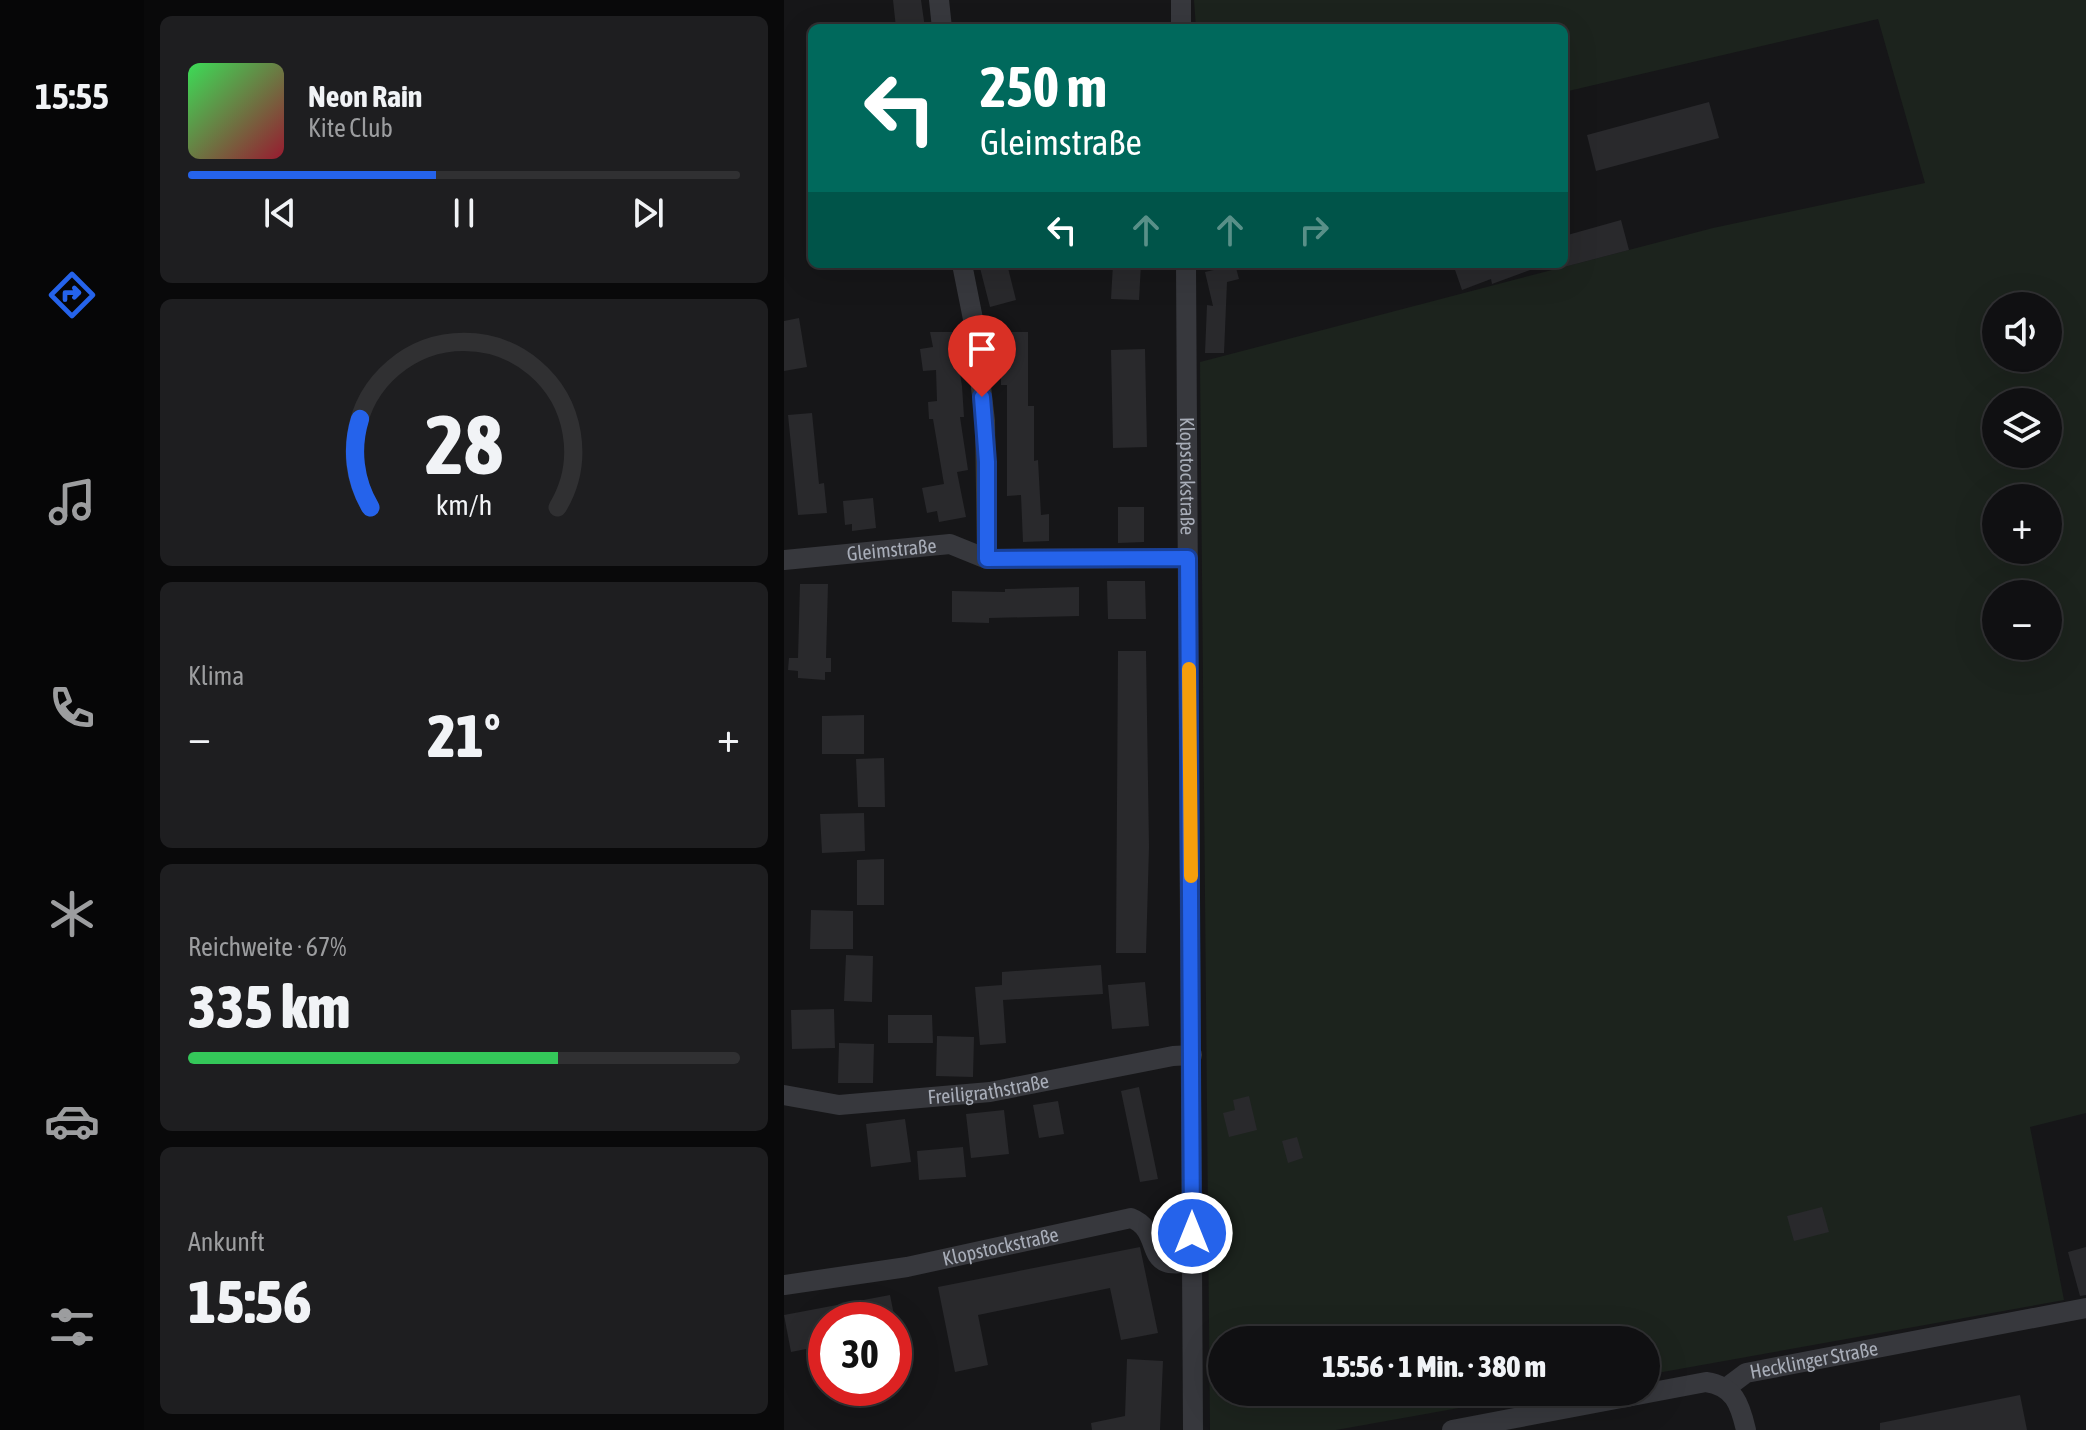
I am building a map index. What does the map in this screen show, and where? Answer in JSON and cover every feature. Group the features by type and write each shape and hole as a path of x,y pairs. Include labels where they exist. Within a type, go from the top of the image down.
{"street":[{"path":"939,0 942,24"},
{"path":"1181,0 1181,24"},
{"path":"963,268 973,319 985,421 987,559"},
{"name":"Klopstockstraße","path":"1186,268 1193,1430"},
{"name":"Gleimstraße","path":"784,560 950,544 987,559 1188,558"},
{"name":"Freiligrathstraße","path":"784,1095 839,1105 990,1092 1173,1056 1192,1055"},
{"name":"Klopstockstraße","path":"784,1285 907,1267 1131,1218 1147,1228 1161,1259 1174,1263 1192,1262"},
{"name":"Hecklinger Straße","path":"1452,1430 1694,1383 1706,1382 1726,1388 1746,1373 2086,1308"},
{"path":"1726,1388 1739,1403 1746,1430"}],"shaded area":[{"path":"1194,0 2086,0 2086,1113 2030,1127 2064,1300 1660,1372 1660,1326 1209,1326 1200,362 1713,228 1925,183 1878,19 1568,91 1568,24 1196,24"},
{"path":"1210,1406 1470,1406 1336,1430 1210,1430"}],"building":[{"path":"893,0 921,0 924,24 896,24"},
{"path":"1709,102 1719,138 1596,171 1587,135"},
{"path":"1621,220 1629,250 1568,266 1568,235"},
{"path":"980,268 1008,268 1016,300 990,307"},
{"path":"1113,268 1141,268 1139,300 1111,299"},
{"path":"1236,268 1239,279 1227,282 1224,353 1205,353 1207,305 1213,306 1205,272"},
{"path":"1454,268 1536,268 1492,284 1491,279 1462,290"},
{"path":"799,318 807,367 784,371 784,321"},
{"path":"930,332 953,332 962,386 964,417 960,417 968,470 957,472 966,517 939,522 937,511 927,513 922,488 944,484 933,419 929,419 928,402 937,401 936,370 923,371 920,349 933,347"},
{"path":"1001,332 1028,332 1028,406 1034,406 1034,461 1038,460 1041,515 1049,514 1049,541 1023,542 1021,495 1007,496 1007,385 1001,385"},
{"path":"1145,349 1147,447 1113,448 1111,350"},
{"path":"812,413 819,484 824,483 827,513 798,515 788,415"},
{"path":"873,498 876,528 852,531 852,524 845,525 843,501"},
{"path":"1118,507 1144,507 1144,542 1118,543"},
{"path":"1107,581 1145,581 1146,619 1108,619"},
{"path":"800,584 828,584 826,658 831,658 831,672 825,672 825,680 798,678 798,671 788,670 789,658 798,658"},
{"path":"1079,587 1079,616 989,618 989,623 952,622 952,591 1005,592 1005,589"},
{"path":"1118,651 1146,651 1149,847 1146,953 1116,953"},
{"path":"864,715 864,754 822,754 822,716"},
{"path":"884,758 885,807 858,807 856,759"},
{"path":"864,813 865,851 822,853 820,814"},
{"path":"884,859 884,905 857,905 857,860"},
{"path":"811,910 853,911 853,949 810,949"},
{"path":"846,955 873,956 872,1002 844,1001"},
{"path":"1101,965 1103,994 1003,1000 1006,1043 980,1045 975,987 1002,985 1002,972"},
{"path":"1145,982 1149,1026 1112,1029 1108,985"},
{"path":"834,1009 835,1048 792,1049 791,1010"},
{"path":"888,1015 932,1015 933,1043 888,1043"},
{"path":"937,1036 974,1037 973,1077 936,1076"},
{"path":"839,1043 874,1044 873,1083 838,1083"},
{"path":"1139,1087 1158,1179 1140,1182 1121,1091"},
{"path":"1249,1096 1257,1130 1229,1137 1223,1113 1235,1110 1233,1100"},
{"path":"1058,1101 1064,1134 1039,1138 1033,1105"},
{"path":"1004,1110 1009,1154 971,1158 966,1114"},
{"path":"905,1119 911,1162 871,1167 866,1124"},
{"path":"1297,1137 1303,1158 1288,1163 1282,1141"},
{"path":"963,1147 966,1177 919,1180 917,1151"},
{"path":"1822,1207 1829,1232 1794,1241 1787,1216"},
{"path":"1140,1247 1158,1333 1121,1340 1110,1288 978,1315 988,1365 955,1372 938,1287"},
{"path":"2086,1247 2086,1295 2080,1296 2068,1252"},
{"path":"890,1295 891,1302 853,1302"},
{"path":"808,1310 808,1349 791,1352 784,1315"},
{"path":"1127,1359 1163,1361 1160,1430 1092,1430 1091,1423 1125,1416"},
{"path":"2020,1395 2027,1430 1880,1430 1880,1423"}],"slow traffic":[{"path":"1189,669 1191,876"}],"route":[{"path":"982,397 987,462 987,559 1188,558 1192,1233"}]}
